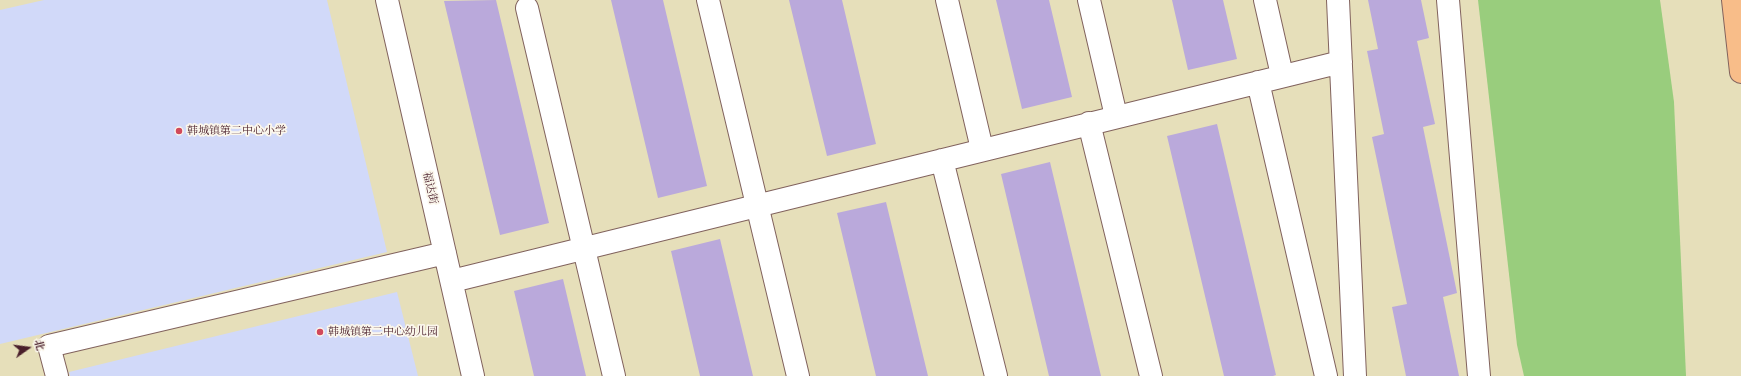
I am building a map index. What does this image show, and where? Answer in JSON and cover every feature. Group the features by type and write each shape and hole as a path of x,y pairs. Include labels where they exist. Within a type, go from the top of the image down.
{"highway":[{"path":"1733,0 1741,72"}],"street":[{"name":"福达街","path":"387,0 473,376"},
{"path":"708,0 798,376"},
{"path":"947,0 982,149"},
{"path":"1089,0 1116,116"},
{"path":"1264,0 1282,75"},
{"path":"1338,0 1355,376"},
{"path":"1448,0 1479,376"},
{"path":"527,8 614,376"},
{"path":"452,281 1282,75 1341,62"},
{"path":"1258,82 1326,376"},
{"path":"1089,123 1151,376"},
{"path":"942,160 996,376"},
{"path":"57,376 49,346 445,253"}],"shaded area":[{"name":"韩城镇第二中心小学","path":"44,0 327,0 387,252 0,344 0,10"},
{"name":"韩城镇第二中心幼儿园","path":"397,292 418,376 70,376 69,372"}],"green space":[{"path":"1478,0 1660,0 1674,102 1686,376 1524,376 1517,345"}],"building":[{"path":"496,0 549,223 500,235 444,1"},
{"path":"611,0 663,0 707,186 658,198"},
{"path":"789,0 842,0 876,144 827,156"},
{"path":"996,0 1049,0 1072,97 1022,109"},
{"path":"1172,0 1223,0 1237,59 1188,70"},
{"path":"1368,0 1421,0 1429,38 1417,41 1435,124 1423,127 1457,293 1443,297 1459,376 1406,376 1392,307 1407,304 1372,137 1384,134 1367,51 1378,49"},
{"path":"1217,124 1276,375 1273,376 1224,376 1167,136"},
{"path":"1050,162 1101,376 1049,376 1001,174"},
{"path":"886,202 928,376 876,376 837,213"},
{"path":"720,239 753,376 700,376 671,251"},
{"path":"563,279 586,376 534,376 514,291"}],"place":[{"name":"韩城镇第二中心小学","path":"179,131"},
{"name":"韩城镇第二中心幼儿园","path":"320,332"}]}
